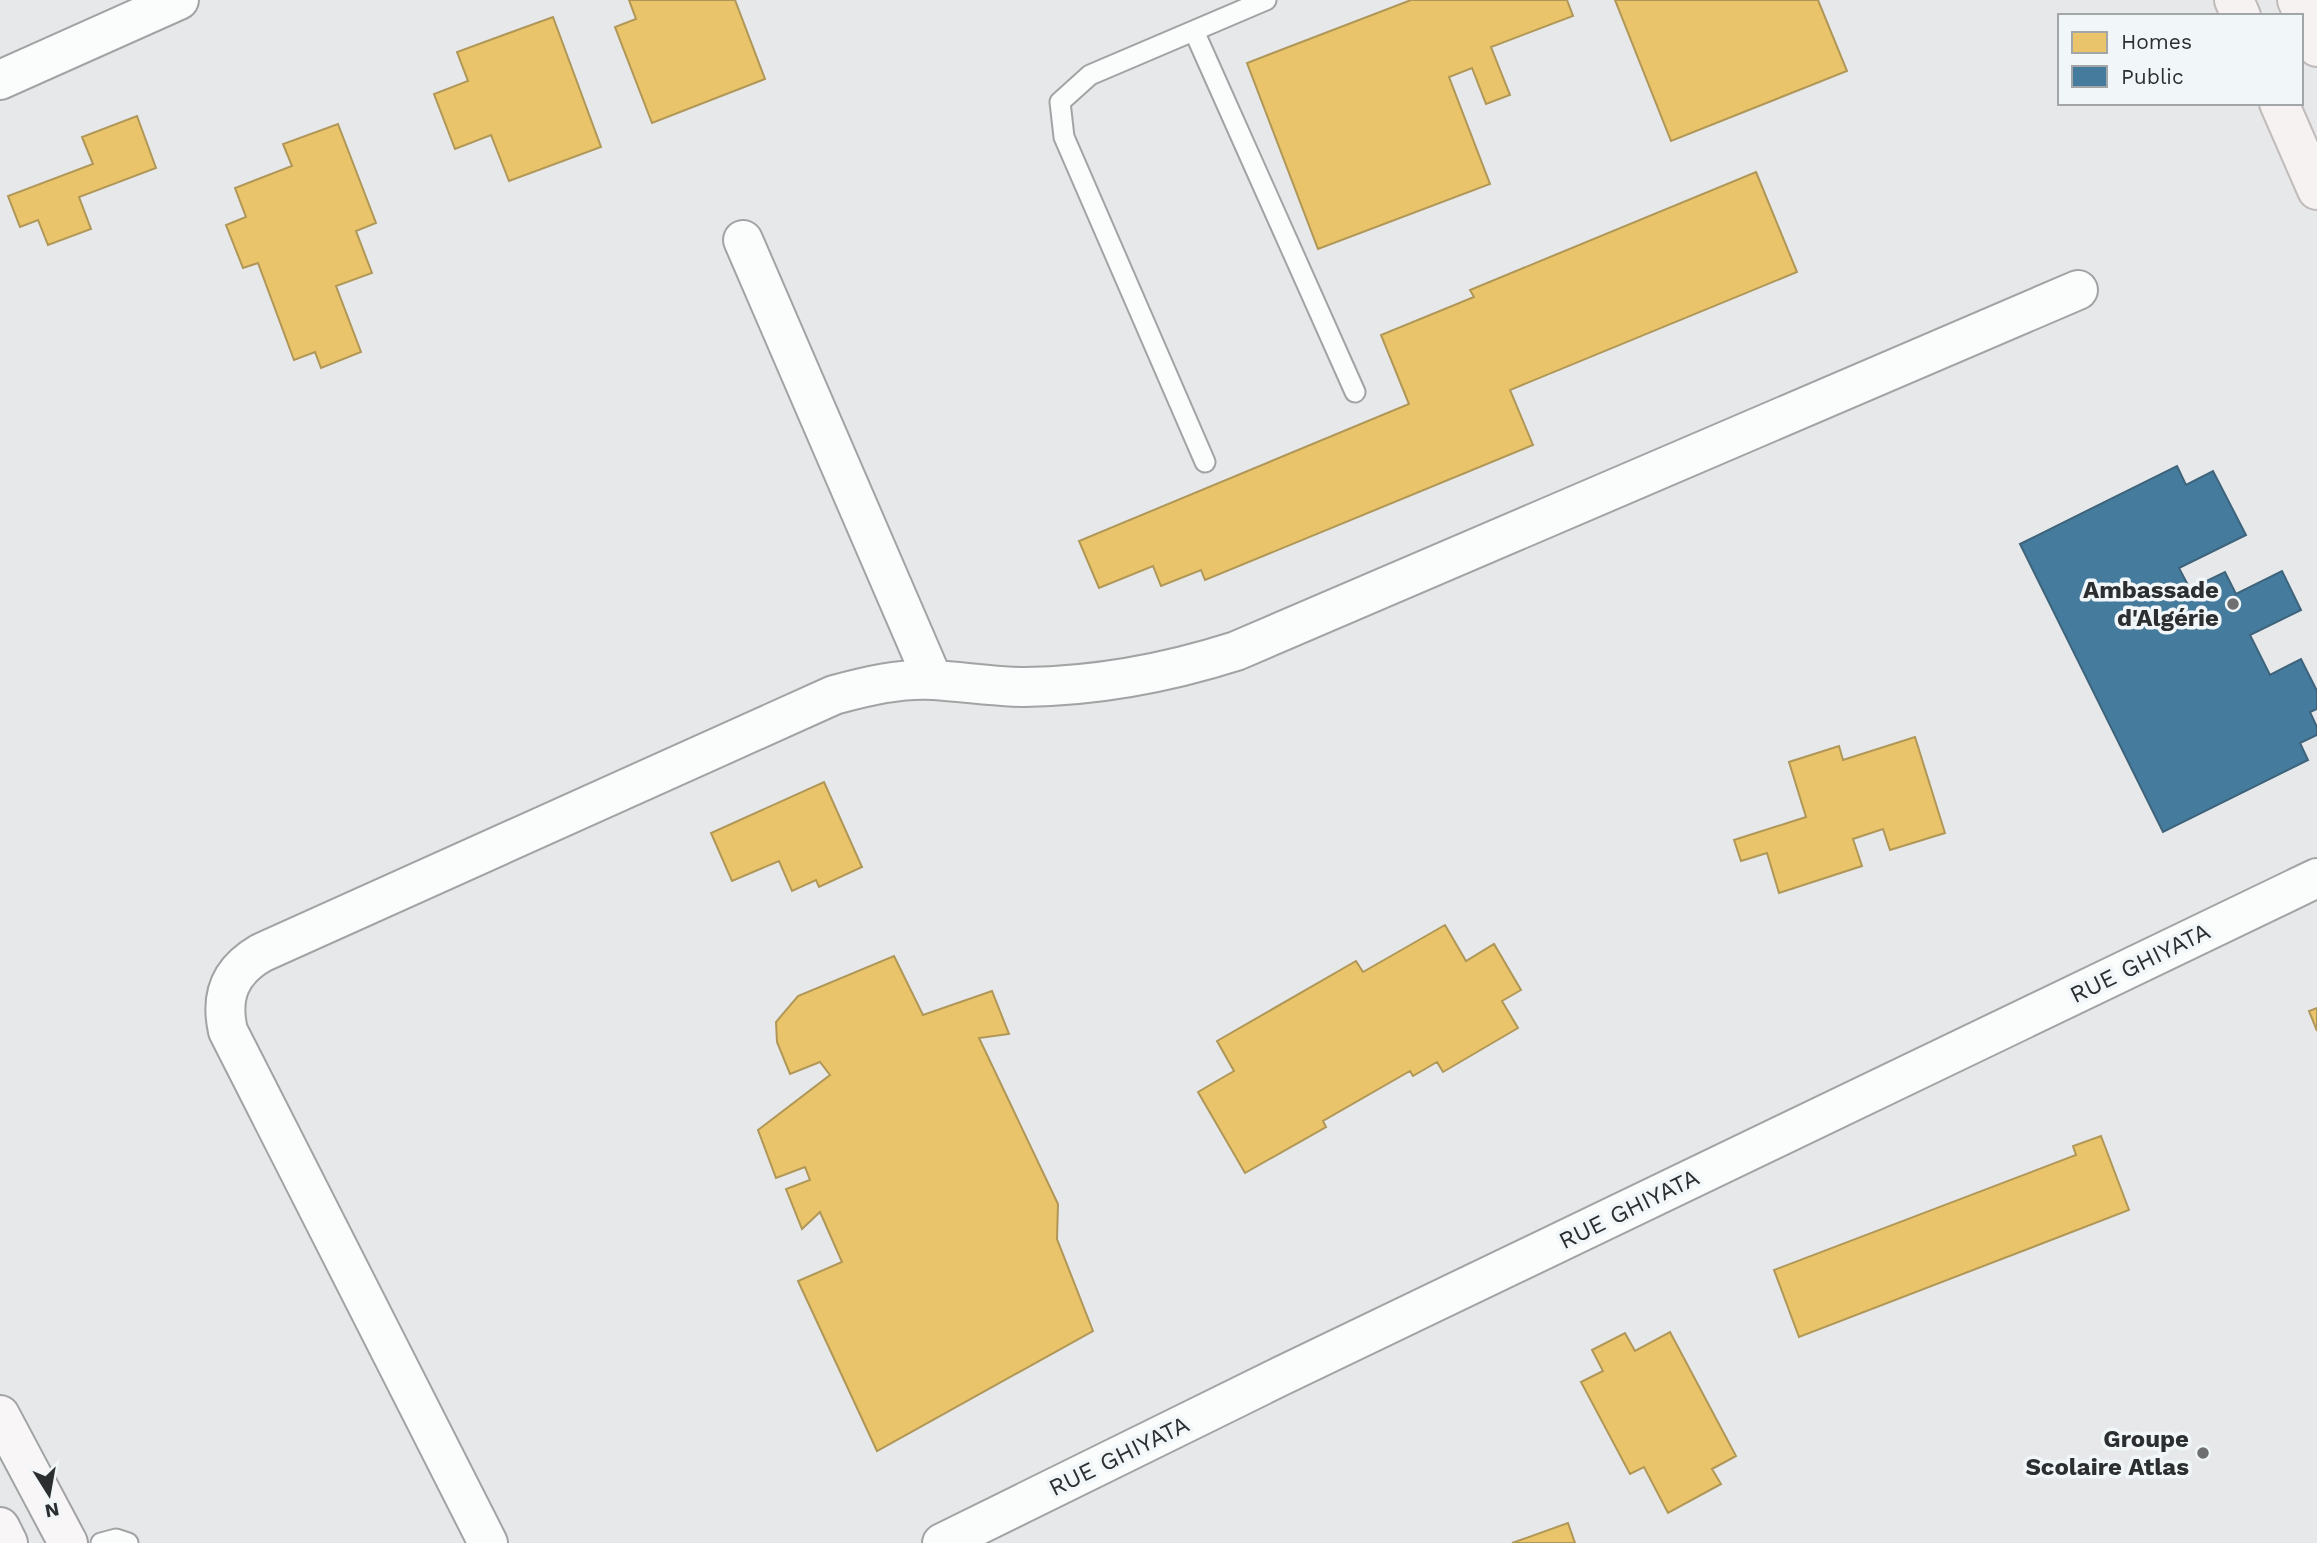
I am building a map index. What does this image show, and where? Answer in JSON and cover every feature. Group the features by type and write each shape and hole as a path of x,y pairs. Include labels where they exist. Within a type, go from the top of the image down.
{"main road":[{"path":"2303,14 2317,47"},
{"path":"2280,105 2317,190"}],"street":[{"path":"0,80 179,0"},
{"path":"743,240 933,680"},
{"path":"488,1543 228,1031 225,1003 232,981 247,961 834,695 868,685 901,681 933,680 1023,687 1081,685 1138,677 1188,666 1236,651 2078,290"},
{"name":"RUE GHIYATA","path":"943,1543 1279,1377 2317,878"},
{"path":"0,1415 68,1543"},
{"path":"0,1527 8,1543"}],"lane":[{"path":"1205,463 1064,138 1060,102 1090,75 1266,0"},
{"path":"1194,31 1355,392"},
{"path":"101,1543 116,1539 128,1543"}],"building: Homes":[{"path":"629,0 735,0 765,79 652,123 615,27 636,19"},
{"path":"1411,0 1567,0 1573,16 1491,47 1510,95 1486,104 1472,68 1449,77 1490,184 1318,249 1247,63"},
{"path":"1615,0 1818,0 1847,71 1671,141"},
{"path":"553,17 601,147 509,181 491,135 455,149 434,94 468,81 457,52"},
{"path":"137,116 156,168 79,197 91,229 48,245 38,220 20,227 8,196 93,164 82,137"},
{"path":"338,124 376,223 356,231 372,273 336,286 361,352 321,368 315,352 294,360 258,263 243,268 226,225 246,217 235,188 292,166 283,144"},
{"path":"1756,172 1797,272 1510,390 1533,445 1205,580 1201,570 1161,586 1153,566 1099,588 1079,541 1409,404 1381,335 1474,297 1470,290"},
{"path":"1915,737 1945,833 1890,850 1883,829 1853,839 1862,866 1779,893 1767,853 1741,861 1734,840 1806,817 1789,762 1839,746 1843,760"},
{"path":"824,782 862,867 819,887 816,880 792,891 779,861 732,881 711,833"},
{"path":"1445,925 1466,961 1494,944 1521,990 1502,1001 1518,1028 1443,1072 1437,1062 1413,1076 1410,1071 1323,1121 1326,1127 1245,1173 1198,1092 1234,1071 1217,1041 1356,961 1363,972"},
{"path":"894,956 923,1015 992,991 1009,1034 979,1038 1058,1204 1057,1239 1093,1331 877,1451 798,1281 842,1262 820,1212 802,1229 786,1189 810,1180 805,1167 776,1178 758,1130 830,1075 820,1062 790,1074 777,1042 776,1022 798,996"},
{"path":"2317,1008 2317,1031 2309,1011"},
{"path":"2101,1136 2129,1210 1799,1337 1774,1270 2076,1155 2073,1146"},
{"path":"1670,1332 1736,1456 1712,1469 1721,1484 1668,1513 1644,1467 1630,1474 1581,1382 1603,1371 1592,1350 1625,1333 1635,1351"},
{"path":"1568,1523 1575,1543 1512,1543"}],"building: Public":[{"path":"2177,466 2186,485 2213,471 2246,535 2179,568 2190,589 2225,572 2236,594 2282,571 2301,610 2250,635 2270,675 2301,659 2317,691 2317,709 2310,712 2317,727 2317,735 2300,743 2308,760 2163,832 2020,544"}],"place":[{"name":"Ambassade d'Algérie","path":"2233,604"},
{"name":"Groupe Scolaire Atlas","path":"2203,1453"}]}
